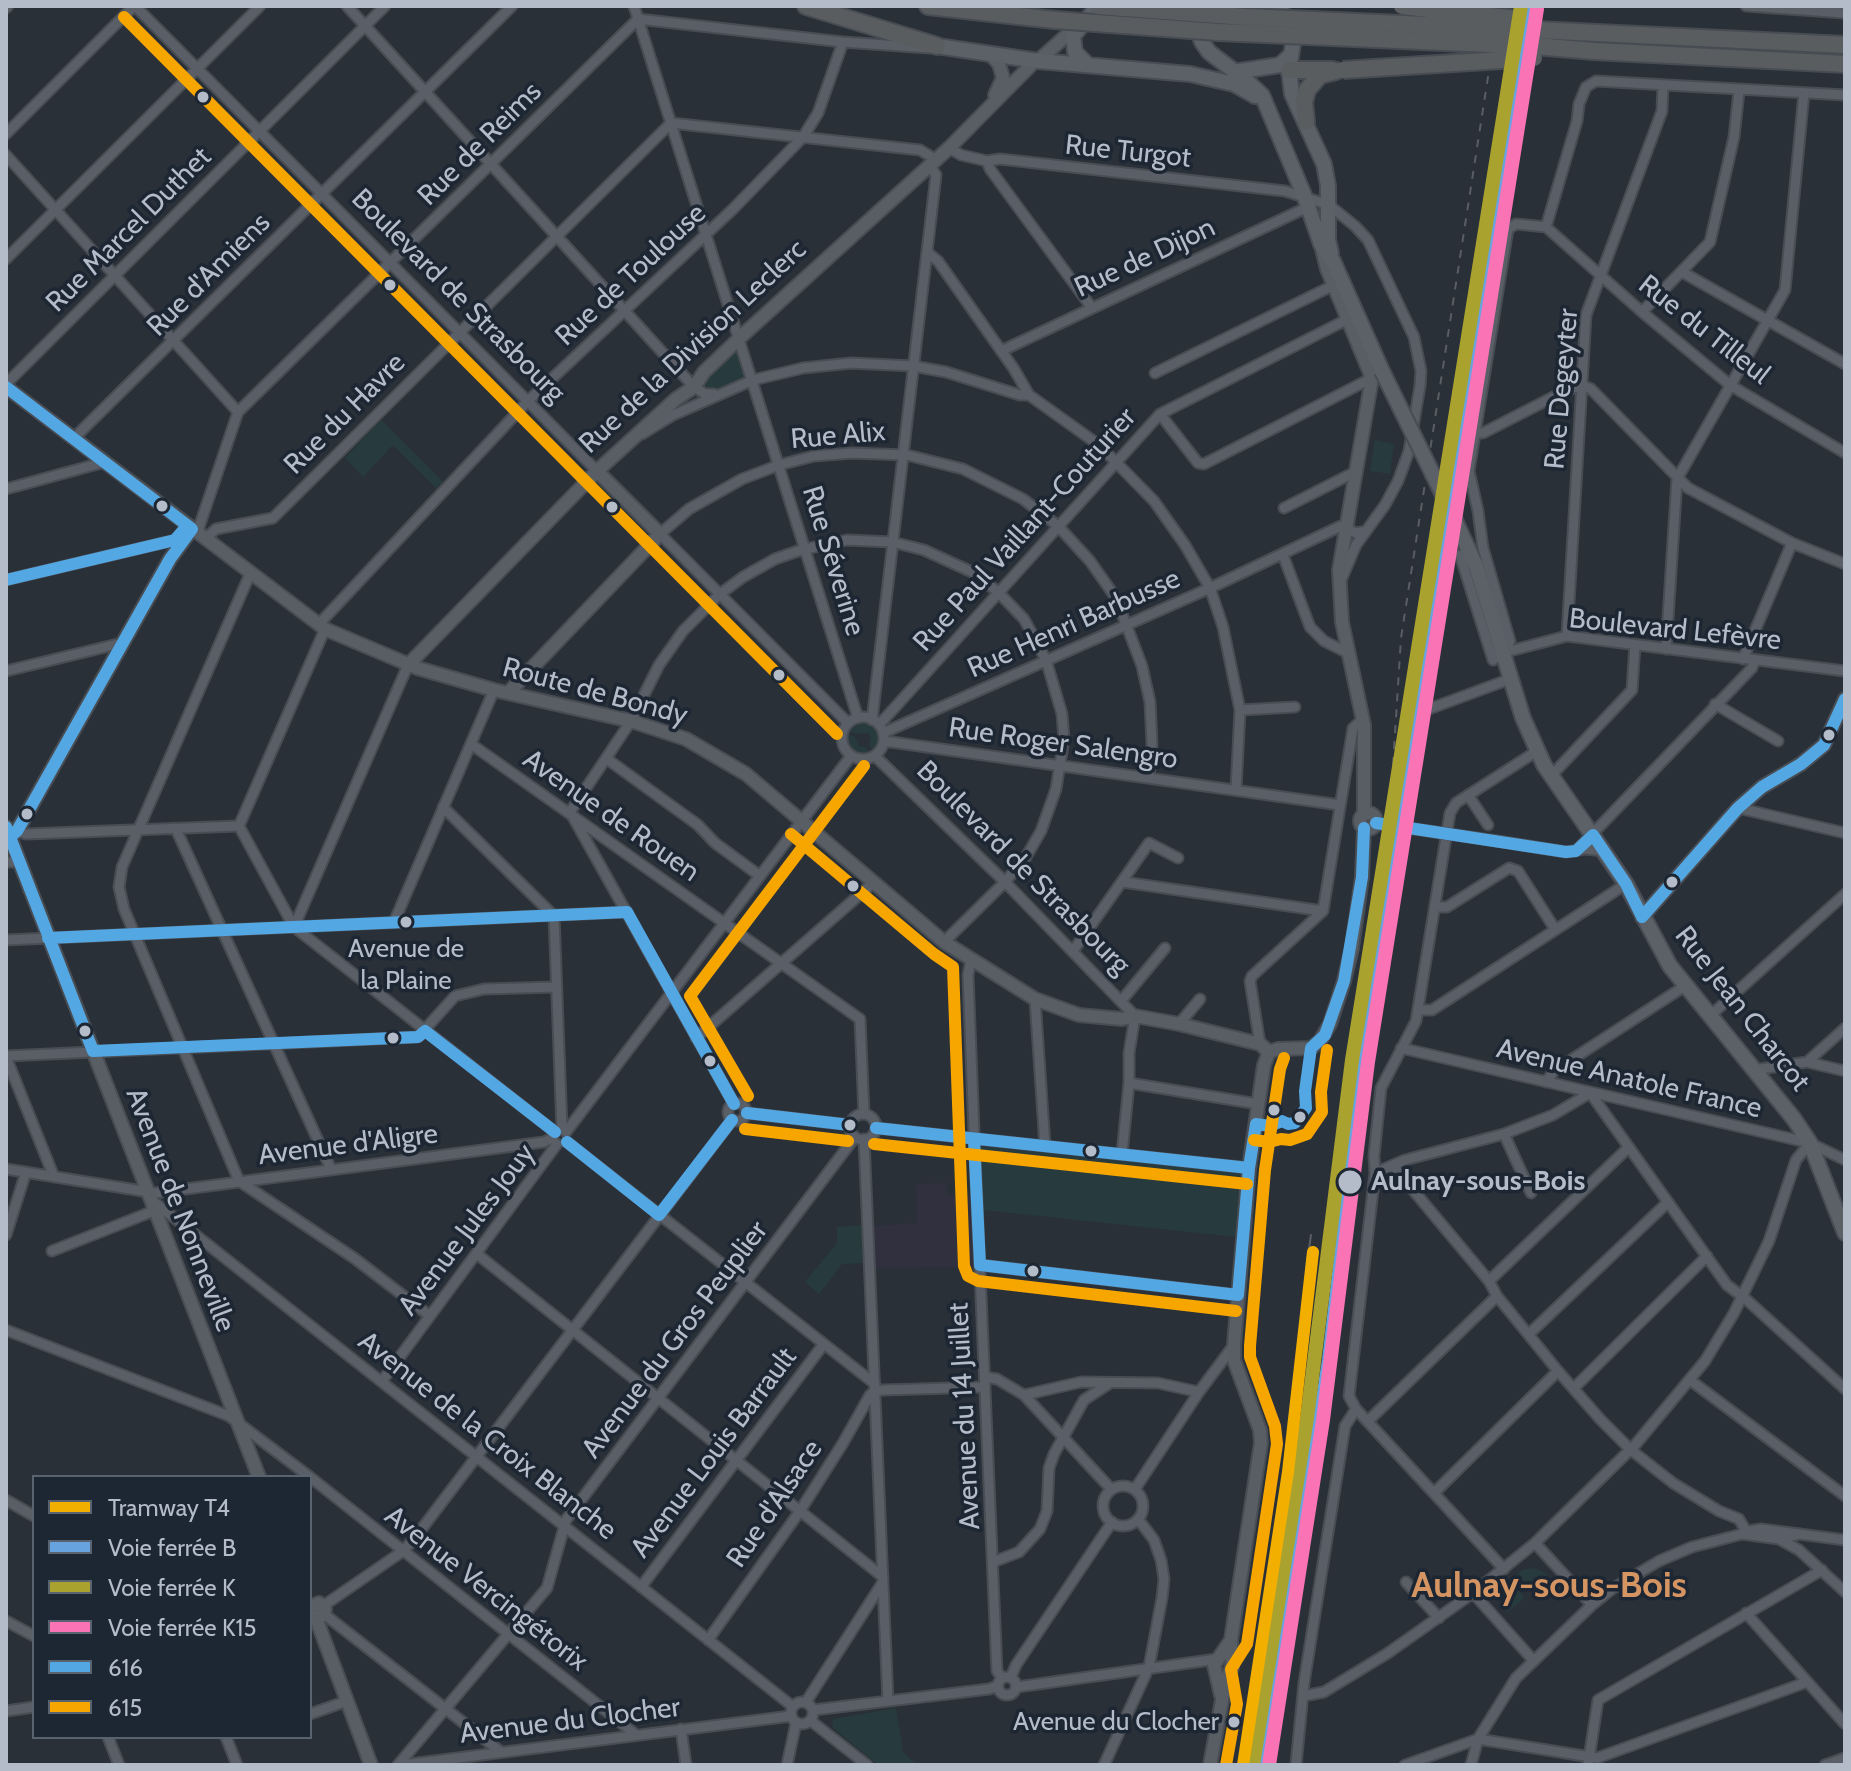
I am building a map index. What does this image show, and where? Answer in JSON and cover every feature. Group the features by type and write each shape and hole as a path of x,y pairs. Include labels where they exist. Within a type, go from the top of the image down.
{"highway":[{"path":"806,6 937,46"},
{"path":"928,6 1055,20 1218,32 1536,39"},
{"path":"1402,6 1536,39 1575,59 1594,51 1845,64"},
{"path":"1094,10 1245,17 1536,39"},
{"path":"1306,122 1304,102 1307,90 1320,75 1564,32 1845,45"},
{"path":"1287,63 1340,70"}],"main road":[{"path":"1194,6 1195,22 1209,52 1262,95 1315,202 1333,261"},
{"path":"1275,6 1291,21 1295,30 1287,63 1292,94 1324,164 1315,202 1321,244 1333,261"},
{"path":"1088,65 1075,52 1073,36 1094,10"},
{"path":"937,46 1040,63 1190,74 1242,76 1287,63"},
{"path":"1190,74 1244,88 1268,108"},
{"name":"Rue Jean Charcot","path":"1333,261 1377,374 1470,547 1510,679 1537,751 1626,884 1659,951 1810,1143 1845,1233"}],"street":[{"name":"Boulevard de Strasbourg","path":"134,6 848,723"},
{"path":"6,134 134,6"},
{"path":"6,259 260,6"},
{"path":"347,6 694,387 705,394 722,393"},
{"name":"Rue Marcel Duthet","path":"6,386 114,274 385,6"},
{"name":"Rue d'Amiens","path":"73,439 512,6"},
{"name":"Rue Séverine","path":"634,6 858,718"},
{"path":"1746,6 1811,8 1845,13"},
{"name":"Rue de la Division Leclerc","path":"408,665 597,471 676,399 694,387 704,372 740,338 949,148 1094,10"},
{"path":"638,19 843,42 927,49 937,46"},
{"name":"Rue de Reims","path":"196,532 238,412 638,19"},
{"name":"Rue de Toulouse","path":"239,826 322,626 528,401 772,172 803,137 818,113 843,42"},
{"name":"Rue de la Division Leclerc","path":"988,108 1003,78 999,64 992,56"},
{"name":"Rue de la Division Leclerc","path":"1016,81 1040,63"},
{"path":"1546,227 1577,121 1579,104 1586,87 1596,81 1845,95"},
{"name":"Rue Degeyter","path":"1567,636 1586,315 1662,111 1663,86"},
{"path":"1642,312 1710,242 1734,137 1739,91"},
{"path":"1666,649 1677,479 1786,287 1804,93"},
{"path":"671,123 920,150 932,162 936,175 892,542 880,730 875,756 863,760 851,756 842,742 848,723 858,718 880,730"},
{"name":"Rue du Havre","path":"6,580 175,540 196,532 273,518 671,123"},
{"name":"Rue Turgot","path":"949,148 961,155 987,161 1000,159 1315,202"},
{"path":"6,155 238,412"},
{"path":"987,161 1092,308"},
{"path":"1315,202 1355,226 1368,240 1414,337 1421,371 1406,461 1391,496 1348,561 1339,589"},
{"name":"Rue de Dijon","path":"1001,351 1315,202"},
{"name":"Rue Jean Charcot","path":"1502,653 1510,641 1488,571 1469,479 1508,229 1516,224 1546,227"},
{"name":"Rue du Tilleul","path":"1546,227 1730,385 1845,453"},
{"path":"1321,244 1348,319 1377,374 1339,570 1348,653 1363,719 1371,822 1566,852 1589,849 1605,852"},
{"path":"927,252 938,261 1029,395 1118,461 1154,501 1210,588 1223,627 1240,710 1236,790"},
{"path":"1682,272 1845,364"},
{"path":"1155,373 1334,285"},
{"name":"Rue Paul Vaillant-Couturier","path":"880,730 998,592 1160,414 1348,319"},
{"path":"628,442 673,415 722,393 753,380 803,368 851,363 913,366 1029,395"},
{"path":"1160,414 1198,463 1204,464 1377,374"},
{"path":"1474,433 1483,433 1582,385 1591,389 1677,479 1700,495 1792,543 1845,564"},
{"name":"Route de Bondy","path":"6,386 322,626 408,665 494,690 631,721 686,739 746,774 944,942 1035,999 1079,1015 1122,1019 1135,1016 1179,1024 1264,1048 1311,1048 1325,1035 1344,981 1371,822"},
{"name":"Rue Alix","path":"509,692 660,534 702,502 742,479 814,456 902,454 950,465 1023,499 1058,526 1090,561 1116,598 1142,666 1150,702 1152,744 1149,778"},
{"path":"6,489 105,462"},
{"path":"1284,508 1357,471"},
{"name":"Rue Henri Barbusse","path":"880,730 1210,588 1341,526 1346,527"},
{"path":"1346,527 1356,533 1366,531"},
{"path":"196,532 170,559 11,832 239,826 294,927 875,1387 997,1379 1024,1395 1111,1489"},
{"path":"747,1113 744,1106 734,1104 570,812 631,721 659,665 683,631 720,594 775,559 806,548 847,540 892,542 947,560 972,572 998,592 1024,619 1046,660 1062,714 1064,739 1052,804 1026,857 944,942"},
{"path":"1743,659 1792,543"},
{"path":"1283,555 1310,627 1324,641 1348,653"},
{"path":"1460,555 1493,660 1502,653"},
{"path":"250,574 122,867 119,887 134,934 239,1181 354,1258 430,1316"},
{"name":"Boulevard Lefèvre","path":"1502,653 1567,636 1845,671"},
{"path":"6,671 122,643"},
{"path":"1551,776 1632,690 1635,645"},
{"path":"1576,851 1752,668 1755,660"},
{"path":"294,927 408,665"},
{"path":"1429,709 1510,679"},
{"path":"394,922 494,690"},
{"path":"1642,917 1738,808 1762,787 1801,764 1824,745 1845,699"},
{"path":"1715,704 1778,741"},
{"path":"1240,710 1295,707"},
{"path":"1210,1765 1221,1703 1219,1676 1214,1666 1223,1657 1231,1640 1261,1437 1234,1360 1249,1168 1264,1065 1264,1048 1250,981 1323,911 1353,728 1363,719"},
{"name":"Rue Roger Salengro","path":"880,730 1061,766 1340,805"},
{"name":"Avenue de Rouen","path":"471,744 860,1019 864,1114"},
{"path":"1504,1569 1356,1409 1349,1396 1375,1173 1381,1088 1414,1025 1418,1010 1450,813 1454,805 1468,795 1537,751"},
{"path":"801,822 851,756"},
{"name":"Boulevard de Strasbourg","path":"875,756 1005,882 1135,1016"},
{"path":"607,759 698,825 715,843 760,876"},
{"path":"1468,795 1488,825"},
{"path":"443,807 554,916 560,1136"},
{"path":"1738,808 1845,833"},
{"name":"Avenue Jules Jouy","path":"382,1381 560,1136 801,822"},
{"path":"176,829 331,1169"},
{"name":"Avenue de Nonneville","path":"11,832 12,862 48,938 258,1475"},
{"path":"1073,951 1149,843 1178,858"},
{"path":"1435,907 1447,907 1509,868 1518,871 1555,929"},
{"path":"1123,882 1323,911"},
{"path":"696,1038 873,883"},
{"path":"1418,1010 1432,1010 1626,884"},
{"path":"1710,1016 1845,894"},
{"path":"6,940 627,912"},
{"path":"1122,1000 1165,948"},
{"name":"Avenue du 14 Juillet","path":"971,960 968,975 974,1140 997,1671 1004,1680"},
{"path":"1546,1082 1554,1071 1685,986"},
{"path":"54,1177 6,1057 418,1037 455,996 469,991 556,987"},
{"path":"1035,999 1045,1146"},
{"path":"1179,1024 1200,999"},
{"path":"1122,1154 1129,1053 1135,1016"},
{"path":"1807,1062 1845,1028"},
{"name":"Avenue Anatole France","path":"1401,1048 1810,1143 1845,1160"},
{"path":"1754,1070 1807,1062 1845,1071"},
{"path":"1129,1083 1258,1104"},
{"path":"1375,1173 1405,1160 1504,1134 1553,1115 1590,1093 1727,1285 1845,1389"},
{"path":"732,1120 728,1111 734,1104"},
{"path":"732,1120 741,1121 747,1113"},
{"path":"747,1113 850,1125 859,1138 870,1282 888,1701"},
{"path":"850,1125 856,1115 872,1117 876,1128 871,1137 859,1138"},
{"path":"314,1611 403,1551 732,1120"},
{"path":"876,1128 1249,1168"},
{"path":"1504,1134 1531,1193"},
{"name":"Avenue d'Aligre","path":"153,1201 239,1181 517,1145 560,1136"},
{"name":"Avenue du Gros Peuplier","path":"400,1765 547,1588 564,1525 745,1283 859,1138"},
{"path":"1303,1696 1324,1692 1388,1653 1473,1593 1535,1543 1631,1450 1705,1361 1743,1297 1769,1241 1796,1160 1810,1143"},
{"path":"1489,1281 1628,1148"},
{"path":"1393,1166 1489,1281 1497,1296 1558,1371 1631,1450 1673,1483 1719,1511 1739,1519 1744,1533"},
{"path":"6,1169 153,1201"},
{"path":"6,1235 26,1172"},
{"path":"52,1251 153,1201"},
{"name":"Avenue de la Croix Blanche","path":"153,1201 708,1640 793,1715"},
{"path":"1529,1334 1667,1203"},
{"path":"477,1254 883,1579"},
{"path":"1574,1388 1707,1256"},
{"path":"980,1265 1238,1295"},
{"path":"1368,1421 1497,1296"},
{"name":"Avenue Vercingétorix","path":"6,1330 236,1419 307,1475"},
{"name":"Avenue Louis Barrault","path":"641,1587 823,1345"},
{"path":"1135,1489 1234,1345"},
{"path":"1434,1493 1558,1371"},
{"path":"1690,1380 1845,1496"},
{"path":"1024,1395 1081,1382 1158,1383 1199,1392"},
{"path":"993,1562 1019,1552 1040,1529 1047,1511 1049,1468 1084,1400 1110,1383"},
{"name":"Rue d'Alsace","path":"708,1640 800,1511 875,1387"},
{"path":"1296,1765 1303,1696 1345,1426 1356,1409"},
{"name":"Avenue Vercingétorix","path":"312,1479 635,1734"},
{"path":"1123,1485 1135,1489 1142,1500 1138,1519 1122,1526 1107,1518 1103,1506 1111,1489 1123,1485"},
{"path":"6,1500 32,1515"},
{"path":"1104,1765 1149,1667 1155,1647 1164,1579 1154,1540 1138,1519"},
{"path":"1017,1687 1011,1694 1000,1692 1004,1680 1112,1522"},
{"path":"1471,1765 1478,1739 1516,1678 1592,1605 1633,1575 1692,1547 1761,1529 1845,1540"},
{"path":"1744,1533 1779,1539 1795,1548 1845,1592"},
{"path":"1779,1539 1800,1534"},
{"path":"1795,1548 1794,1540 1800,1534"},
{"path":"1535,1543 1592,1605"},
{"path":"1589,1760 1598,1700 1822,1570"},
{"path":"793,1715 804,1724 883,1579"},
{"path":"1406,1582 1439,1618"},
{"path":"1473,1593 1533,1660"},
{"path":"314,1611 371,1765"},
{"path":"314,1611 501,1752"},
{"path":"1746,1613 1845,1724"},
{"path":"6,1621 32,1635"},
{"path":"1004,1680 1017,1687 1149,1667 1193,1664 1223,1657"},
{"path":"1193,1664 1219,1676"},
{"path":"810,1711 989,1689 1004,1680"},
{"path":"1405,1765 1478,1739 1589,1760 1807,1682"},
{"path":"312,1713 347,1701"},
{"path":"787,1765 793,1715 799,1702 867,1765"},
{"path":"6,1711 32,1707"},
{"name":"Avenue du Clocher","path":"400,1765 793,1715"},
{"path":"681,1729 686,1765"},
{"path":"109,1739 119,1765"},
{"path":"227,1739 237,1765"},
{"path":"1825,1765 1845,1758"}],"shaded area":[{"path":"946,1183 947,1195 971,1194 975,1267 875,1268 873,1226 917,1223 916,1184"}],"green space":[{"path":"736,350 745,378 706,392 700,384"},
{"path":"381,420 443,482 436,488 393,445 363,477 345,458"},
{"path":"1375,440 1394,444 1390,474 1370,471"},
{"path":"860,723 868,723 878,730 881,742 875,753 869,745 871,738 868,733 849,731"},
{"path":"847,734 855,737 859,746 865,747 872,755 863,757 852,752 847,745"},
{"path":"981,1146 1241,1172 1236,1237 983,1210"},
{"path":"864,1225 866,1263 842,1264 819,1294 805,1282 837,1243 837,1227"},
{"path":"1531,1568 1547,1575 1533,1590 1517,1575"},
{"path":"1510,1582 1523,1595 1523,1599 1508,1612 1502,1599 1503,1589"},
{"path":"896,1708 903,1752 917,1765 878,1765 832,1727 833,1719"}],"tram line":[{"path":"1307,1262 1311,1235"},
{"name":"T4","path":"1243,1765 1288,1472 1313,1252"}],"railway":[{"path":"1390,813 1401,638 1499,6"}],"rail line":[{"name":"K","path":"1253,1765 1307,1418 1352,1060 1521,6"},
{"name":"B","path":"1266,1765 1329,1360 1372,989 1527,6"},
{"name":"K15","path":"1269,1765 1323,1420 1368,1062 1537,9"}],"transit line":[{"name":"615","path":"124,17 837,734"},
{"name":"616","path":"6,387 192,529 170,559 17,831 10,837"},
{"name":"616","path":"6,580 175,540 187,526"},
{"name":"616","path":"1642,917 1738,808 1762,787 1801,764 1824,745 1845,699"},
{"name":"615","path":"748,1096 690,996 864,766"},
{"name":"616","path":"1376,823 1566,852 1576,851 1593,835 1626,884 1642,917"},
{"name":"616","path":"6,827 93,1051 418,1037 425,1031 555,1132"},
{"name":"616","path":"1311,1048 1325,1035 1344,981 1362,877 1364,828"},
{"name":"615","path":"791,834 953,967 964,1266 968,1276 978,1281 1236,1311"},
{"name":"616","path":"48,938 627,912 734,1104"},
{"name":"616","path":"1256,1124 1295,1123 1306,1108 1305,1091 1311,1048"},
{"name":"615","path":"1254,1140 1290,1140 1307,1134 1322,1112 1321,1092 1327,1050"},
{"name":"615","path":"1226,1765 1237,1704 1231,1669 1247,1644 1277,1444 1275,1426 1250,1357 1250,1346 1265,1170 1284,1058"},
{"name":"616","path":"747,1113 850,1125"},
{"name":"616","path":"567,1142 659,1215 732,1120"},
{"name":"616","path":"974,1140 980,1265 1238,1295 1256,1124"},
{"name":"616","path":"876,1128 1249,1168"},
{"name":"615","path":"745,1129 848,1141"},
{"name":"615","path":"874,1144 1247,1184"}],"place":[{"name":"Avenue de la Plaine","path":"406,922"},
{"name":"Aulnay-sous-Bois","path":"1350,1182"},
{"name":"Avenue du Clocher","path":"1234,1722"}],"district":[{"name":"Aulnay-sous-Bois","path":"1549,1586"}]}
